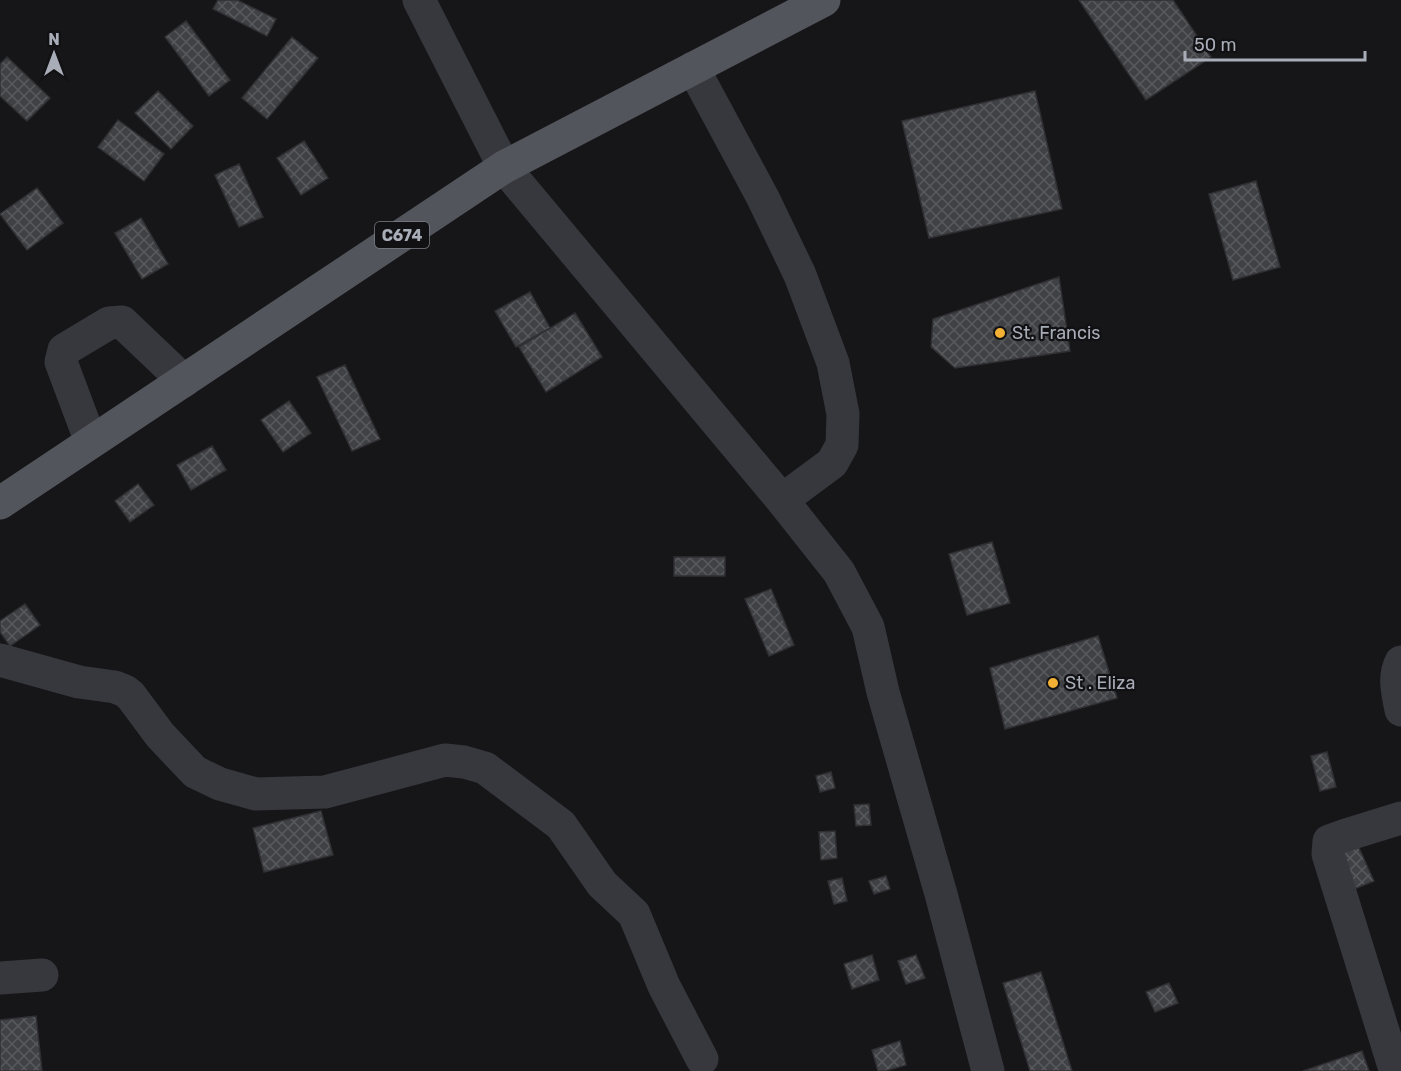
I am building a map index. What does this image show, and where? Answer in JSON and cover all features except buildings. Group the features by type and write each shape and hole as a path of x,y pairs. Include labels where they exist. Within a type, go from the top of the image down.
{"main road":[{"name":"C674","path":"0,503 504,167 824,0"}],"street":[{"path":"419,0 504,167 782,500 839,572 868,627 883,692 941,894 988,1071"},
{"path":"693,68 763,198 800,275 833,363 843,414 842,445 832,463 782,500"},
{"path":"91,442 61,362 64,350 109,323 122,322 184,381"},
{"path":"0,660 79,682 125,690 160,735 195,772 220,784 256,794 325,792 445,760 485,768 561,825 602,884 634,914 664,986 702,1059"},
{"path":"1401,662 1396,679 1401,710"},
{"path":"1393,1063 1328,854 1329,841 1401,818"},
{"path":"0,978 42,975"}],"place":[{"name":"St. Francis","path":"1000,333"},
{"name":"St . Eliza","path":"1053,683"}]}
